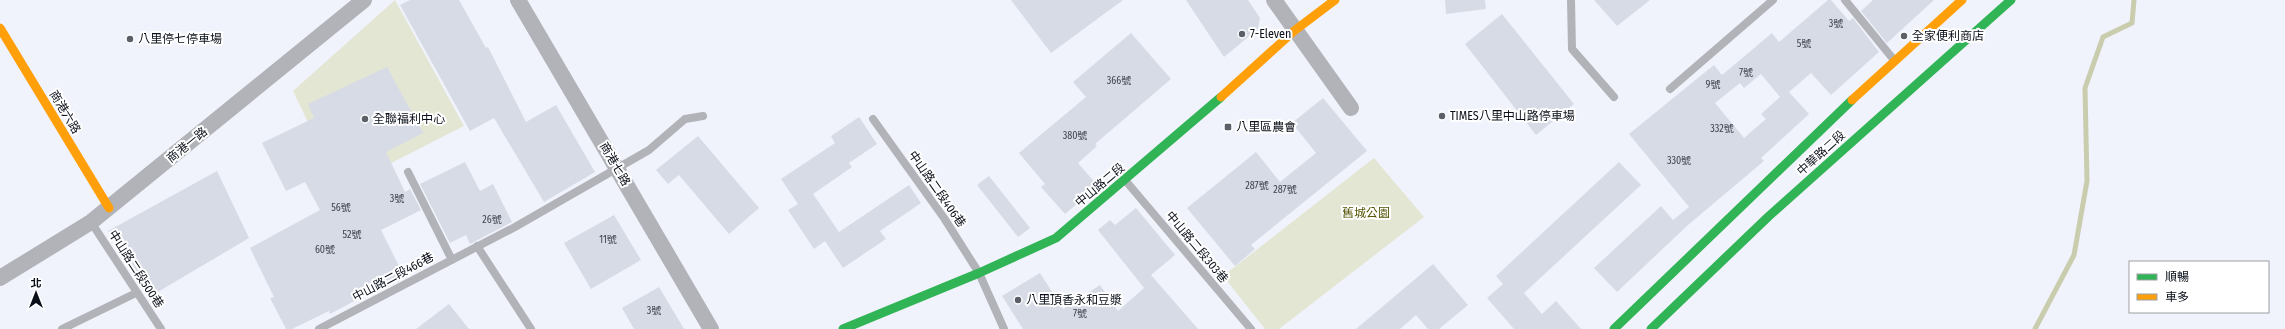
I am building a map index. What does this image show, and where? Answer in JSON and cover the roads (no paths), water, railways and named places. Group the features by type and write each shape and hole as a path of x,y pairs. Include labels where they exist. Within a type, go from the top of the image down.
{"main road":[{"name":"中山路二段","path":"843,329 979,273 1056,238 1125,180 1294,30 1335,0"},
{"name":"中華路二段","path":"1614,329 1894,60 1962,0"},
{"name":"中華路二段","path":"1651,329 1769,216 2011,0"},
{"name":"商港六路","path":"0,28 109,208"}],"street":[{"name":"商港一路","path":"0,278 91,222 364,0"},
{"name":"商港七路","path":"518,0 711,329"},
{"path":"1274,0 1294,30 1352,108"}],"lane":[{"path":"1571,0 1572,49 1614,97"},
{"path":"1670,89 1773,0"},
{"path":"1845,0 1894,60"},
{"name":"中山路二段466巷","path":"319,329 514,227 649,150 685,119 703,116"},
{"name":"中山路二段406巷","path":"874,119 944,218 979,273 1004,329"},
{"path":"408,172 452,260"},
{"name":"中山路二段303巷","path":"1125,180 1251,329"},
{"name":"中山路二段500巷","path":"91,222 136,293 161,329"},
{"path":"477,246 532,329"},
{"path":"62,329 136,293"}],"waterway":[{"path":"2035,329 2074,255 2087,181 2085,88 2103,37 2132,23 2134,0"}],"place":[{"name":"7-Eleven","path":"1242,34"},
{"name":"全家便利商店","path":"1904,36"},
{"name":"八里停七停車場","path":"130,39"},
{"name":"TIMES八里中山路停車場","path":"1442,116"},
{"name":"全聯福利中心","path":"365,119"},
{"name":"八里區農會","path":"1228,127"},
{"name":"八里頂香永和豆漿","path":"1018,300"}],"park label":[{"name":"舊城公園","path":"1366,213"}]}
